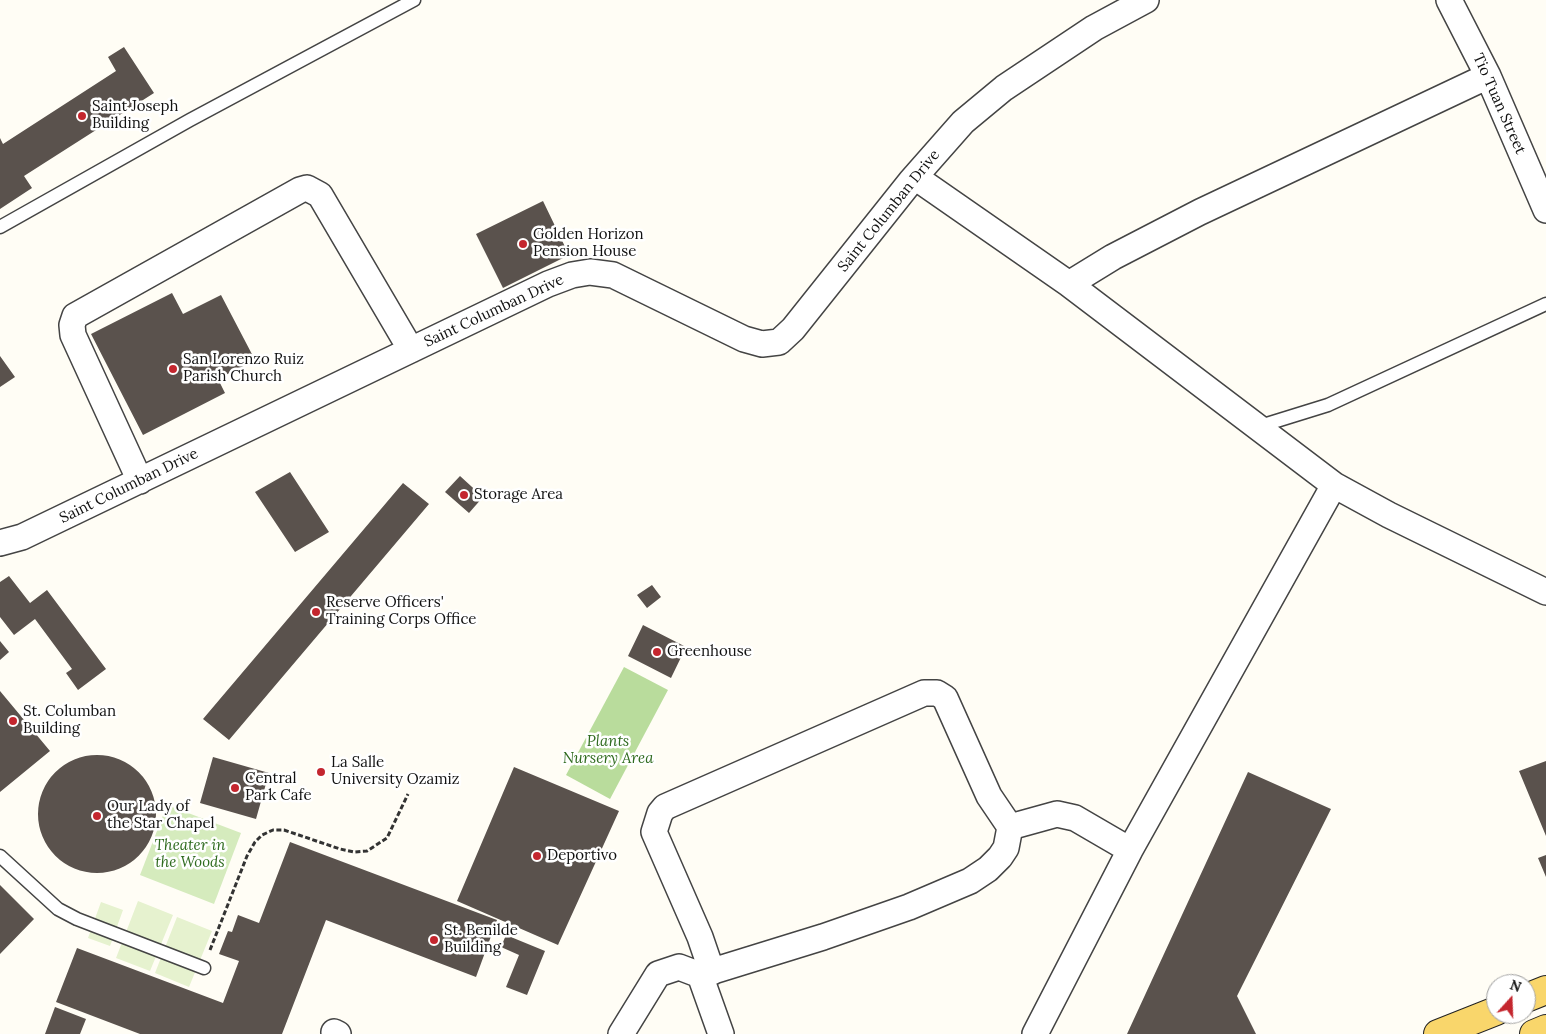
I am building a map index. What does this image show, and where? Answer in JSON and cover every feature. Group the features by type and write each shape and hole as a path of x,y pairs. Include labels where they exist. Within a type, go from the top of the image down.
{"main road":[{"path":"1438,1034 1486,1015"},
{"path":"1534,1034 1546,1029"}],"street":[{"name":"Saint Columban Drive","path":"0,543 22,537 548,284 572,275 590,272 613,275 635,284 744,339 762,344 778,342 793,329 915,177 963,122 1004,88 1094,28 1146,0"},
{"name":"Tio Tuan Street","path":"1449,0 1488,76 1546,210"},
{"path":"1068,284 1113,257 1200,212 1488,76"},
{"path":"915,177 1068,284 1334,485 1389,515 1546,592"},
{"path":"140,481 73,335 72,325 75,316 300,190 307,188 320,195 411,350"},
{"path":"1035,1034 1130,850 1334,485"},
{"path":"621,1034 658,974 679,967 706,973 900,910 970,881 988,870 1006,848 1010,827 989,796 945,698 937,693 924,693 665,807 655,821 654,832 700,937 706,973 721,1034"},
{"path":"1010,827 1057,814 1074,818 1130,850"}],"lane":[{"path":"0,227 190,120 414,0"},
{"path":"1257,427 1328,405 1546,304"},
{"path":"0,856 58,909 78,919 204,968"}],"path":[{"path":"204,968 247,856 255,842 262,835 273,830 284,830 354,852 367,851 387,838 408,794"}],"green space":[{"name":"Plants Nursery Area","path":"624,667 668,690 610,799 566,775"},
{"name":"Theater in the Woods","path":"167,805 241,833 214,904 140,875"},
{"path":"138,901 173,915 150,971 116,958"},
{"path":"101,902 123,910 110,946 88,938"},
{"path":"177,917 212,931 189,987 155,973"}],"building":[{"name":"Saint Joseph Building","path":"124,47 154,93 24,176 32,188 0,209 0,138 3,144 116,71 108,57"},
{"name":"Golden Horizon Pension House","path":"543,201 569,255 503,288 476,234"},
{"name":"San Lorenzo Ruiz Parish Church","path":"172,293 183,314 221,295 255,360 218,379 225,393 143,435 91,334"},
{"path":"0,356 15,377 0,387"},
{"path":"290,472 329,532 295,552 255,492"},
{"name":"Storage Area","path":"460,476 483,497 469,513 445,492"},
{"name":"Reserve Officers' Training Corps Office","path":"403,483 429,504 229,740 203,719"},
{"path":"9,576 30,603 47,590 106,669 78,690 66,673 72,669 35,619 14,635 0,617 0,582"},
{"path":"652,585 661,597 647,608 637,595"},
{"name":"Greenhouse","path":"643,625 686,647 671,678 628,656"},
{"path":"0,641 9,652 0,660"},
{"name":"St. Columban Building","path":"0,691 50,751 0,792"},
{"name":"Our Lady of the Star Chapel","path":"97,755 108,756 130,765 146,781 155,803 155,825 146,847 130,863 108,872 97,873 86,872 64,863 48,847 39,825 38,814 39,803 48,781 64,765 86,756"},
{"name":"Central Park Cafe","path":"213,757 269,773 256,819 200,803"},
{"path":"1546,761 1546,836 1519,771"},
{"name":"Deportivo","path":"514,767 619,811 558,945 457,901"},
{"path":"1248,772 1331,809 1237,996 1256,1034 1127,1034"},
{"name":"St. Benilde Building","path":"290,842 497,920 476,977 326,920 282,1034 140,1034 56,1002 77,948 223,1003 239,961 219,954 228,931 232,932 238,915 259,923"},
{"path":"1546,855 1546,877 1538,858"},
{"path":"0,885 34,919 0,954"},
{"path":"506,935 545,951 527,995 506,987 519,955 501,947"},
{"path":"55,1007 86,1019 80,1034 45,1034"}],"place":[{"name":"Saint Joseph Building","path":"82,116"},
{"name":"Golden Horizon Pension House","path":"523,244"},
{"name":"San Lorenzo Ruiz Parish Church","path":"173,369"},
{"name":"Storage Area","path":"464,495"},
{"name":"Reserve Officers' Training Corps Office","path":"316,612"},
{"name":"Greenhouse","path":"657,652"},
{"name":"St. Columban Building","path":"13,721"},
{"name":"La Salle University Ozamiz","path":"321,772"},
{"name":"Central Park Cafe","path":"235,788"},
{"name":"Our Lady of the Star Chapel","path":"97,816"},
{"name":"Deportivo","path":"537,856"},
{"name":"St. Benilde Building","path":"434,940"}]}
